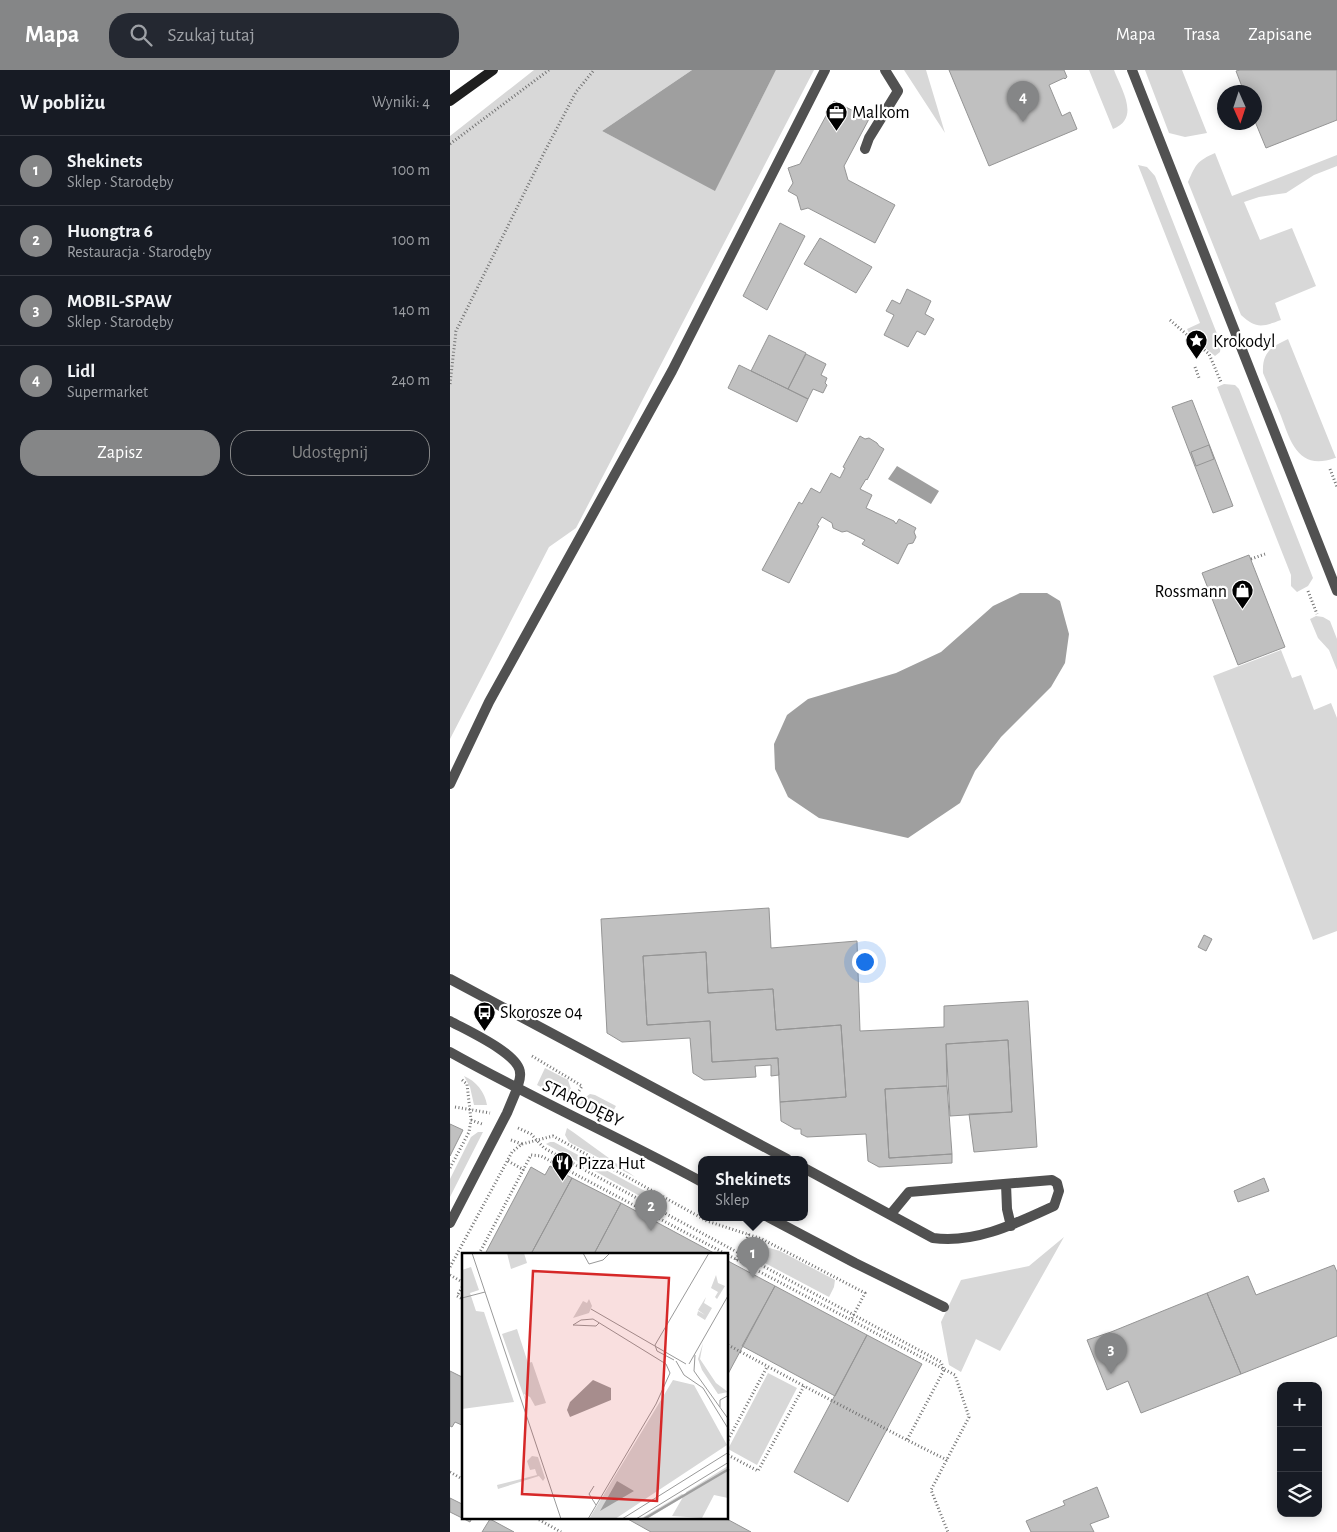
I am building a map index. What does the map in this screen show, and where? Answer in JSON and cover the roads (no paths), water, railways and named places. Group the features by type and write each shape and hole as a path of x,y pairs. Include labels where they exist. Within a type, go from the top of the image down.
{"main road":[{"path":"450,102 493,70"}],"street":[{"path":"450,784 489,702 672,370 825,70"},
{"path":"865,149 869,138 898,91 885,70"},
{"path":"1132,70 1337,591"},
{"path":"450,979 781,1156"},
{"path":"450,1021 503,1051 517,1063 521,1072 517,1089 507,1112 450,1224"},
{"name":"STARODĘBY","path":"450,1052 517,1089 642,1149 698,1180"},
{"path":"808,1170 934,1238 944,1239 967,1238 1011,1226 1054,1206 1059,1190 1057,1183 1052,1180 909,1192 890,1214"},
{"path":"1006,1184 1011,1226"},
{"path":"776,1221 944,1307"}],"place":[{"name":"Lidl","path":"1023,122"},
{"name":"Malkom","path":"836,131"},
{"name":"Krokodyl","path":"1197,360"},
{"name":"Rossmann","path":"1243,610"},
{"name":"Skorosze 04","path":"484,1031"},
{"name":"Pizza Hut","path":"562,1182"},
{"name":"Huongtra 6","path":"651,1231"},
{"name":"Shekinets","path":"753,1278"},
{"name":"MOBIL-SPAW","path":"1111,1374"}]}
